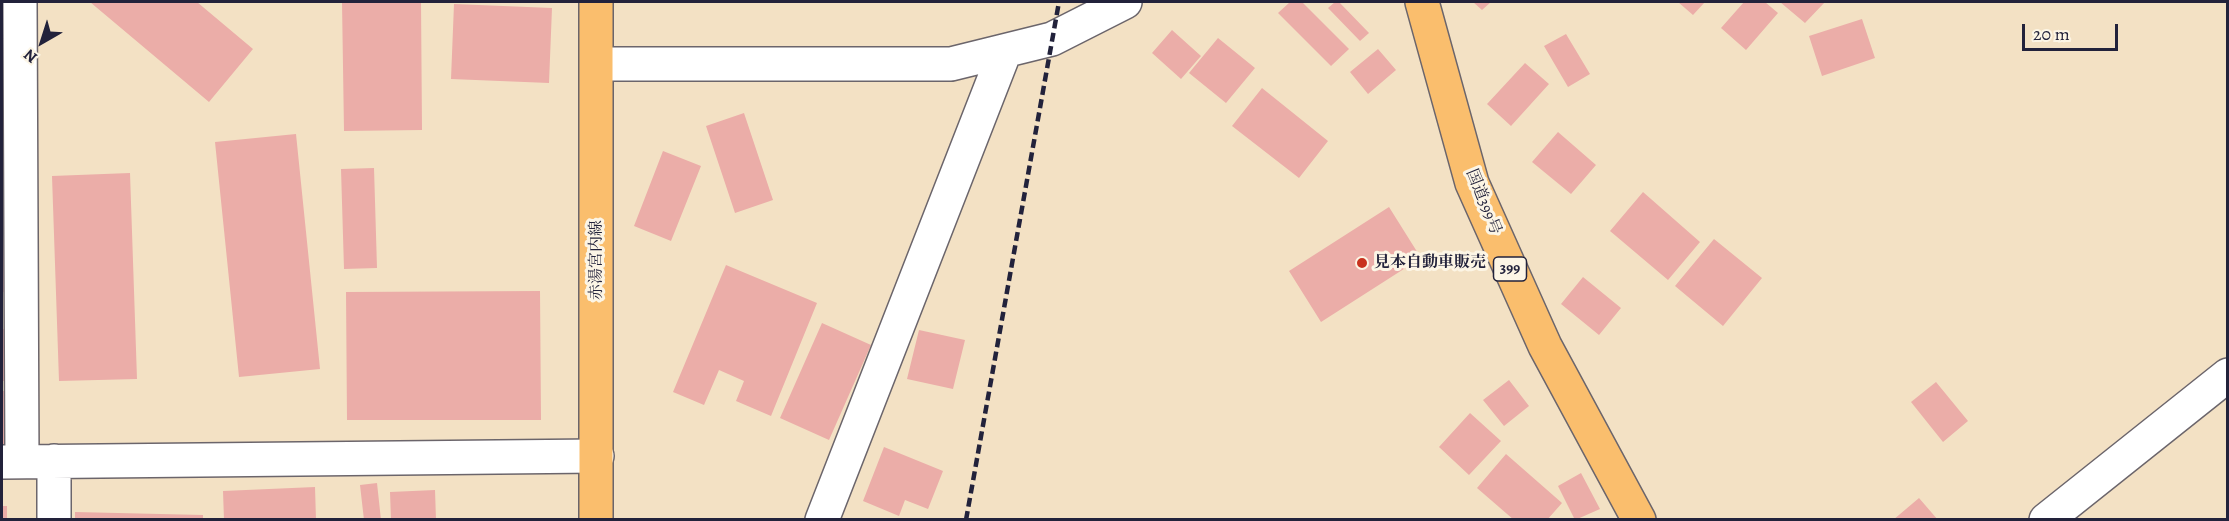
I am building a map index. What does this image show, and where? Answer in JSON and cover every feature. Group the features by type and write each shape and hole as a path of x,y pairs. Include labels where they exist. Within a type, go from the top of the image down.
{"main road":[{"name":"赤湯宮内線","path":"596,2 596,519"},
{"name":"国道399号","path":"1422,2 1472,183 1545,346 1639,519"}],"street":[{"path":"20,2 12,462 597,456"},
{"path":"597,64 951,64 1052,39 1125,2"},
{"path":"822,519 1005,51"},
{"path":"2046,519 2228,375"},
{"path":"54,461 54,519"}],"building":[{"path":"90,2 197,2 253,49 209,102"},
{"path":"342,2 421,2 422,130 344,131"},
{"path":"1290,2 1302,2 1349,49 1331,66 1278,13"},
{"path":"1335,2 1339,2 1369,33 1360,41 1328,8"},
{"path":"1473,2 1491,2 1482,10"},
{"path":"1678,2 1705,2 1693,15"},
{"path":"1744,2 1765,2 1778,13 1746,50 1721,28"},
{"path":"1780,2 1825,2 1805,23"},
{"path":"454,4 552,8 549,83 451,79"},
{"path":"1862,19 1875,58 1822,76 1809,36"},
{"path":"1172,30 1201,56 1181,79 1152,53"},
{"path":"1566,34 1590,74 1568,87 1544,46"},
{"path":"1218,38 1255,68 1226,103 1189,73"},
{"path":"1378,49 1396,70 1368,94 1350,72"},
{"path":"1525,63 1549,84 1511,126 1487,104"},
{"path":"1262,88 1328,141 1299,178 1232,126"},
{"path":"744,113 773,200 735,213 706,126"},
{"path":"1558,132 1596,165 1571,194 1532,162"},
{"path":"296,134 320,369 239,377 215,142"},
{"path":"663,151 701,166 671,241 634,226"},
{"path":"374,168 377,268 344,269 341,169"},
{"path":"130,173 137,379 59,381 52,176"},
{"path":"1643,192 1700,242 1668,280 1610,231"},
{"path":"1389,207 1421,258 1321,322 1289,271"},
{"path":"2,239 7,239 8,292 2,292"},
{"path":"1714,239 1762,278 1723,326 1675,286"},
{"path":"726,265 817,303 771,416 736,401 744,381 719,370 704,405 673,392"},
{"path":"1583,277 1621,308 1599,335 1561,304"},
{"path":"540,291 541,420 347,420 346,292"},
{"path":"822,323 871,345 829,440 780,418"},
{"path":"2,329 5,329 4,381 2,381"},
{"path":"919,330 965,340 953,389 907,379"},
{"path":"1509,380 1529,406 1504,426 1483,400"},
{"path":"1936,382 1968,421 1943,442 1911,402"},
{"path":"2,391 6,391 6,454 2,454"},
{"path":"1470,413 1501,441 1469,475 1439,447"},
{"path":"884,447 943,471 928,509 905,500 899,516 863,501"},
{"path":"1506,454 1562,503 1547,520 1514,520 1477,488"},
{"path":"1581,473 1600,509 1575,520 1558,486"},
{"path":"377,483 381,520 364,520 360,485"},
{"path":"315,487 316,520 224,520 223,491"},
{"path":"435,490 436,520 391,520 390,492"},
{"path":"1919,498 1938,520 1893,520"},
{"path":"2,506 7,506 7,520 2,520"},
{"path":"75,512 203,515 203,520 75,520"}],"railway":[{"path":"966,520 1059,2"}],"place":[{"name":"見本自動車販売","path":"1362,263"}]}
